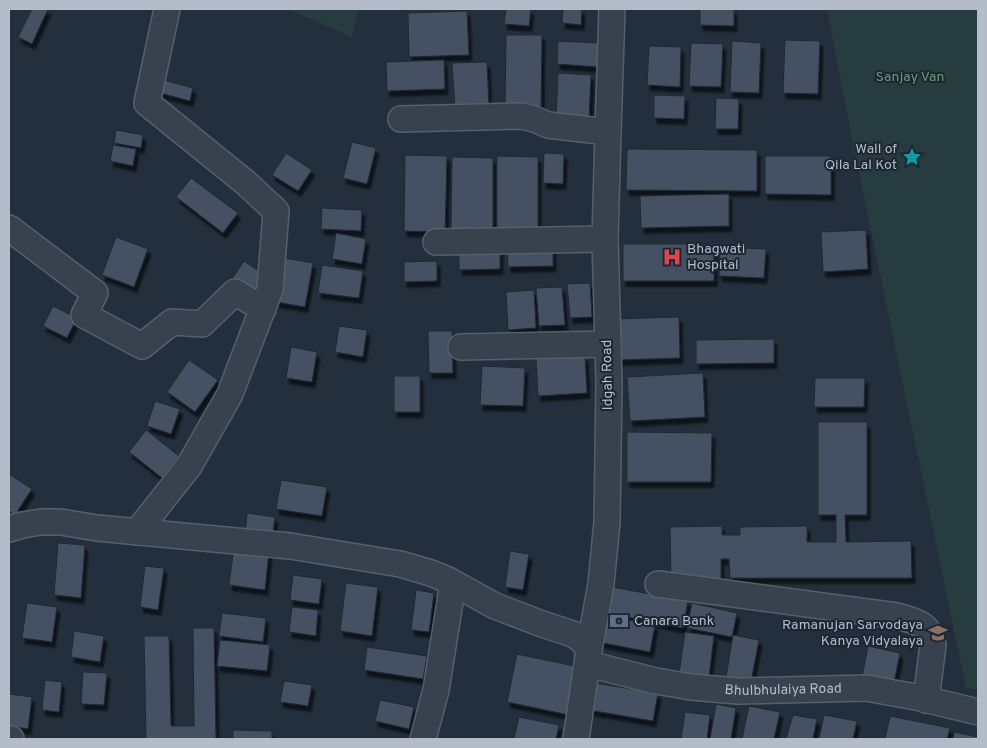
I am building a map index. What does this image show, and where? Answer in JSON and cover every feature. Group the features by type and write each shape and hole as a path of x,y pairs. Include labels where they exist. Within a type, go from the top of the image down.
{"street":[{"path":"138,532 189,466 230,394 270,288 276,212 246,183 147,103 167,9"},
{"name":"Idgah Road","path":"576,739 601,584 607,522 608,344 605,239 612,9"},
{"path":"400,119 522,116 548,125 608,132"},
{"path":"9,228 95,293 84,314 142,346 172,322 202,324 235,292 263,309"},
{"path":"436,242 605,239"},
{"path":"461,347 608,344"},
{"path":"9,530 22,525 61,522 97,528 290,546 400,564 431,573 495,606 572,634 582,640 588,657"},
{"path":"423,739 436,690 453,583"},
{"path":"658,584 897,616 915,621 926,628 932,637 933,645 926,700"},
{"name":"Bhulbhulaiya Road","path":"588,657 656,681 691,687 738,691 866,688 978,712"}],"green space":[{"path":"288,9 358,9 352,37"},
{"name":"Sanjay Van","path":"827,9 978,9 978,690 966,688 852,139"}],"building":[{"path":"32,9 48,9 32,44 18,37"},
{"path":"506,9 531,9 529,26 504,24"},
{"path":"563,9 582,9 581,25 562,23"},
{"path":"700,9 734,9 734,26 700,25"},
{"path":"467,11 469,55 409,57 408,13"},
{"path":"506,35 542,35 541,109 505,108"},
{"path":"785,40 820,41 818,94 783,93"},
{"path":"558,41 599,43 598,67 557,64"},
{"path":"732,41 761,43 759,93 730,92"},
{"path":"691,43 723,44 721,87 689,86"},
{"path":"649,46 681,47 680,87 647,85"},
{"path":"444,60 445,89 387,91 386,62"},
{"path":"487,62 489,108 455,108 452,63"},
{"path":"558,73 591,75 589,120 556,118"},
{"path":"160,79 193,88 190,101 156,92"},
{"path":"654,95 685,96 684,119 654,118"},
{"path":"716,98 739,99 738,129 715,129"},
{"path":"116,130 143,135 141,148 114,143"},
{"path":"352,142 376,148 367,184 343,178"},
{"path":"113,145 136,149 133,166 110,161"},
{"path":"627,149 757,150 757,191 626,190"},
{"path":"286,153 312,170 298,191 272,175"},
{"path":"544,153 564,154 563,184 543,183"},
{"path":"405,155 447,156 445,232 404,231"},
{"path":"497,156 538,157 538,228 497,228"},
{"path":"765,156 831,156 831,195 765,194"},
{"path":"452,157 493,158 493,231 451,230"},
{"path":"191,178 238,213 223,233 176,197"},
{"path":"729,194 729,226 641,228 640,196"},
{"path":"322,208 362,210 361,231 321,229"},
{"path":"866,230 868,269 823,272 821,232"},
{"path":"336,233 366,239 362,264 332,259"},
{"path":"116,237 148,249 134,287 102,275"},
{"path":"623,244 714,244 714,281 623,281"},
{"path":"507,245 553,245 553,266 508,267"},
{"path":"720,247 766,249 764,278 719,276"},
{"path":"459,249 500,249 500,269 459,270"},
{"path":"284,258 313,263 305,307 276,302"},
{"path":"244,261 266,276 252,297 230,282"},
{"path":"437,261 437,281 404,282 404,262"},
{"path":"322,265 363,271 359,298 318,293"},
{"path":"590,283 592,317 570,318 567,284"},
{"path":"562,287 565,325 539,326 536,288"},
{"path":"534,290 536,328 508,330 506,292"},
{"path":"53,306 77,318 67,338 43,326"},
{"path":"679,317 680,358 616,360 614,319"},
{"path":"339,326 367,330 363,357 335,352"},
{"path":"428,331 452,331 453,373 429,373"},
{"path":"774,339 774,363 696,364 696,340"},
{"path":"291,347 317,352 312,382 286,378"},
{"path":"585,356 587,393 538,396 536,358"},
{"path":"189,360 218,380 195,412 167,392"},
{"path":"482,366 525,368 523,406 480,405"},
{"path":"703,373 705,417 630,421 627,377"},
{"path":"394,376 420,376 420,412 394,412"},
{"path":"815,378 865,378 864,407 814,407"},
{"path":"155,401 180,409 171,434 147,426"},
{"path":"818,422 867,422 867,515 845,515 846,542 911,541 912,578 730,578 729,559 721,559 721,579 671,578 670,527 722,526 722,535 740,535 740,527 807,526 807,542 836,542 836,515 818,515"},
{"path":"146,430 179,456 162,478 129,452"},
{"path":"627,432 712,433 711,482 627,482"},
{"path":"9,474 32,489 15,515 9,511"},
{"path":"281,480 327,487 322,516 276,509"},
{"path":"247,513 275,517 272,539 245,536"},
{"path":"58,543 85,545 81,598 54,595"},
{"path":"234,547 269,551 265,590 229,585"},
{"path":"510,551 529,554 523,590 505,587"},
{"path":"145,566 164,568 158,610 140,607"},
{"path":"293,575 322,579 319,604 290,600"},
{"path":"346,583 378,587 372,636 340,631"},
{"path":"612,587 688,601 683,628 607,613"},
{"path":"416,590 434,593 429,632 411,630"},
{"path":"27,603 57,607 52,642 22,638"},
{"path":"692,603 737,613 732,637 687,628"},
{"path":"292,607 318,610 316,636 289,632"},
{"path":"222,613 266,618 263,642 219,636"},
{"path":"603,615 655,625 650,652 598,642"},
{"path":"193,628 214,628 216,739 146,739 144,636 169,636 171,726 194,726"},
{"path":"74,631 104,636 100,662 71,657"},
{"path":"685,632 714,636 708,685 678,681"},
{"path":"733,635 759,640 750,687 725,683"},
{"path":"220,640 270,645 267,671 217,666"},
{"path":"868,646 900,653 894,683 862,677"},
{"path":"367,647 427,656 423,679 364,670"},
{"path":"517,654 579,667 569,715 507,702"},
{"path":"83,672 107,673 104,705 81,704"},
{"path":"45,680 62,682 59,712 42,710"},
{"path":"284,681 312,685 308,706 280,702"},
{"path":"594,683 658,693 653,721 589,710"},
{"path":"9,694 32,697 28,729 9,726"},
{"path":"380,700 414,707 409,729 375,721"},
{"path":"716,704 736,708 731,739 710,739"},
{"path":"749,706 780,712 774,739 742,739"},
{"path":"685,712 710,715 707,739 681,739"},
{"path":"793,715 817,719 813,739 786,739"},
{"path":"824,715 857,721 853,739 819,739"},
{"path":"890,716 950,728 947,739 885,739"},
{"path":"519,717 559,725 556,739 514,739"},
{"path":"233,730 272,731 272,739 233,739"},
{"path":"954,732 978,737 978,739 953,739"}],"place":[{"name":"Wall of Qila Lal Kot","path":"912,157"},
{"name":"Bhagwati Hospital","path":"672,257"},
{"name":"Canara Bank","path":"619,621"},
{"name":"Ramanujan Sarvodaya Kanya Vidyalaya","path":"938,633"}]}
